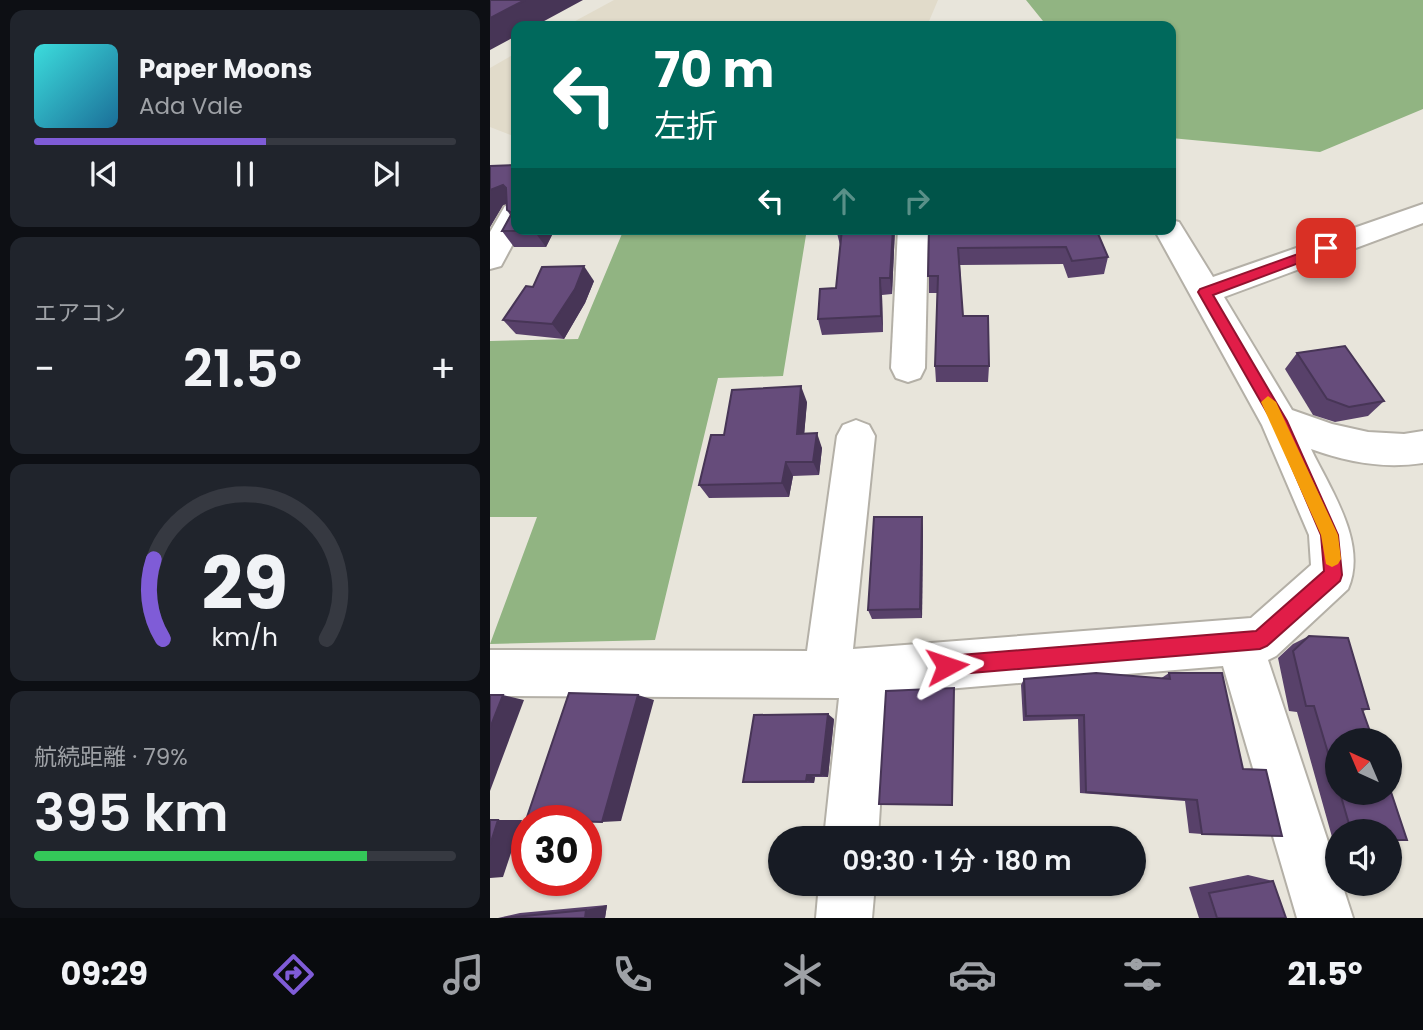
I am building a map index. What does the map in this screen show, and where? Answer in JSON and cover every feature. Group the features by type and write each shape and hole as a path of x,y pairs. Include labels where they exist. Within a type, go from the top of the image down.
{"street":[{"path":"490,259 507,213"},
{"path":"1205,292 1423,213"},
{"path":"908,368 912,235"},
{"path":"490,673 846,674 1260,640 1334,575 1330,535 1279,421 1172,235"},
{"path":"1279,421 1330,442 1407,451 1423,447"},
{"path":"851,826 846,674 856,436"},
{"path":"1239,641 1325,918"},
{"path":"844,918 846,896"}],"shaded area":[{"path":"614,0 938,0 929,21 575,21"},
{"path":"511,56 511,135 490,127 490,68"}],"green space":[{"path":"1026,0 1423,0 1423,109 1320,152 1176,138 1176,21 1043,21"},
{"path":"621,235 806,235 783,376 718,378 655,640 490,644 537,517 490,517 490,341 578,339"}],"building":[{"path":"490,0 525,0 490,18"},
{"path":"511,165 511,212 507,210 506,188 503,185 490,190 490,166"},
{"path":"511,215 511,231 502,231"},
{"path":"841,235 893,235 890,278 880,278 881,316 818,319 820,289 836,288"},
{"path":"929,235 1099,235 1108,257 1072,261 1066,247 958,248 963,316 988,316 989,366 935,366 938,276 928,276"},
{"path":"584,266 575,289 552,324 503,320 526,286 533,287 542,267"},
{"path":"1345,346 1384,401 1349,407 1327,399 1297,353"},
{"path":"801,386 797,434 817,433 813,462 786,462 782,483 699,485 711,435 724,435 732,390"},
{"path":"874,517 922,517 920,609 868,610"},
{"path":"1309,636 1348,638 1369,709 1362,709 1369,728 1325,728 1325,743 1314,706 1306,706 1293,651"},
{"path":"1096,673 1170,679 1169,673 1222,673 1243,769 1266,770 1282,836 1202,834 1197,800 1086,792 1084,715 1026,716 1024,679"},
{"path":"954,688 952,805 879,804 886,691"},
{"path":"569,693 638,695 602,822 602,805 531,805"},
{"path":"490,695 503,695 490,728"},
{"path":"828,714 821,775 807,775 806,781 743,782 754,715"},
{"path":"1343,805 1395,805 1400,819 1348,819"},
{"path":"490,820 498,820 490,845"},
{"path":"1402,825 1407,840 1402,840"},
{"path":"1273,881 1286,918 1217,918 1209,893"},
{"path":"586,910 585,918 504,918"}],"slow traffic":[{"path":"1268,402 1330,535 1332,559"}],"route":[{"path":"947,666 1260,640 1334,575 1330,535 1279,421 1205,292 1326,248"}]}
